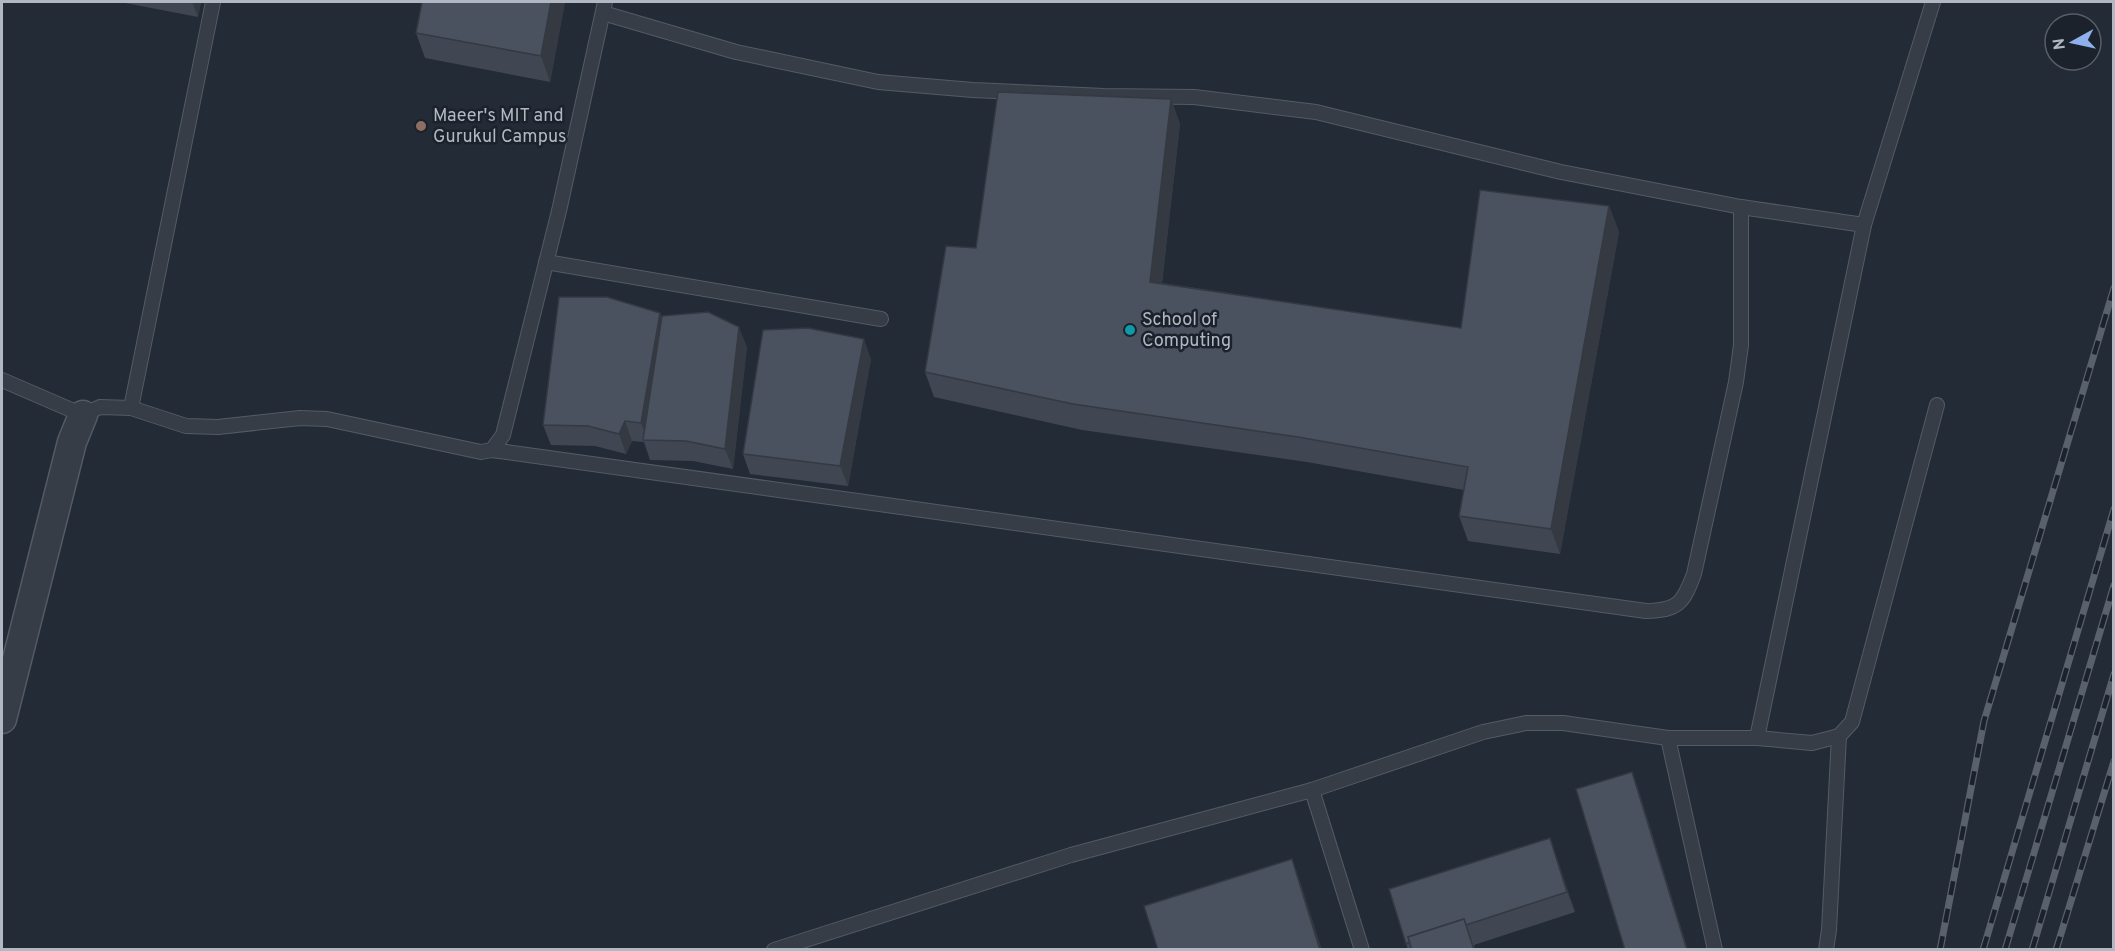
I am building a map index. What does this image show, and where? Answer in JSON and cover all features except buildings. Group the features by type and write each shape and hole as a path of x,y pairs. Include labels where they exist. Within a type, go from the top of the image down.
{"street":[{"path":"2,719 72,442 83,415"}],"lane":[{"path":"131,408 213,2"},
{"path":"1756,738 1864,225 1933,2"},
{"path":"492,450 503,435 546,262 604,7 736,52 878,82 973,90 1104,96 1194,97 1316,112 1561,172 1741,207 1864,225"},
{"path":"2,380 83,415 100,407 131,408 186,426 218,427 300,418 327,419 481,452 492,450 1646,611 1667,610 1685,598 1694,574 1736,382 1741,345 1741,207"},
{"path":"546,262 881,319"},
{"path":"774,950 1071,855 1312,790 1484,732 1526,723 1563,723 1668,738 1756,738 1812,743 1839,736 1852,722 1937,405"},
{"path":"1826,950 1839,736"},
{"path":"1668,738 1715,950"},
{"path":"1312,790 1362,950"}],"railway":[{"path":"1940,950 1984,721 2114,288"},
{"path":"1983,950 2114,509"},
{"path":"2005,950 2114,585"},
{"path":"2032,950 2114,674"},
{"path":"2056,950 2114,761"}],"place":[{"name":"Maeer's MIT and Gurukul Campus","path":"421,126"},
{"name":"School of Computing","path":"1130,330"}]}
